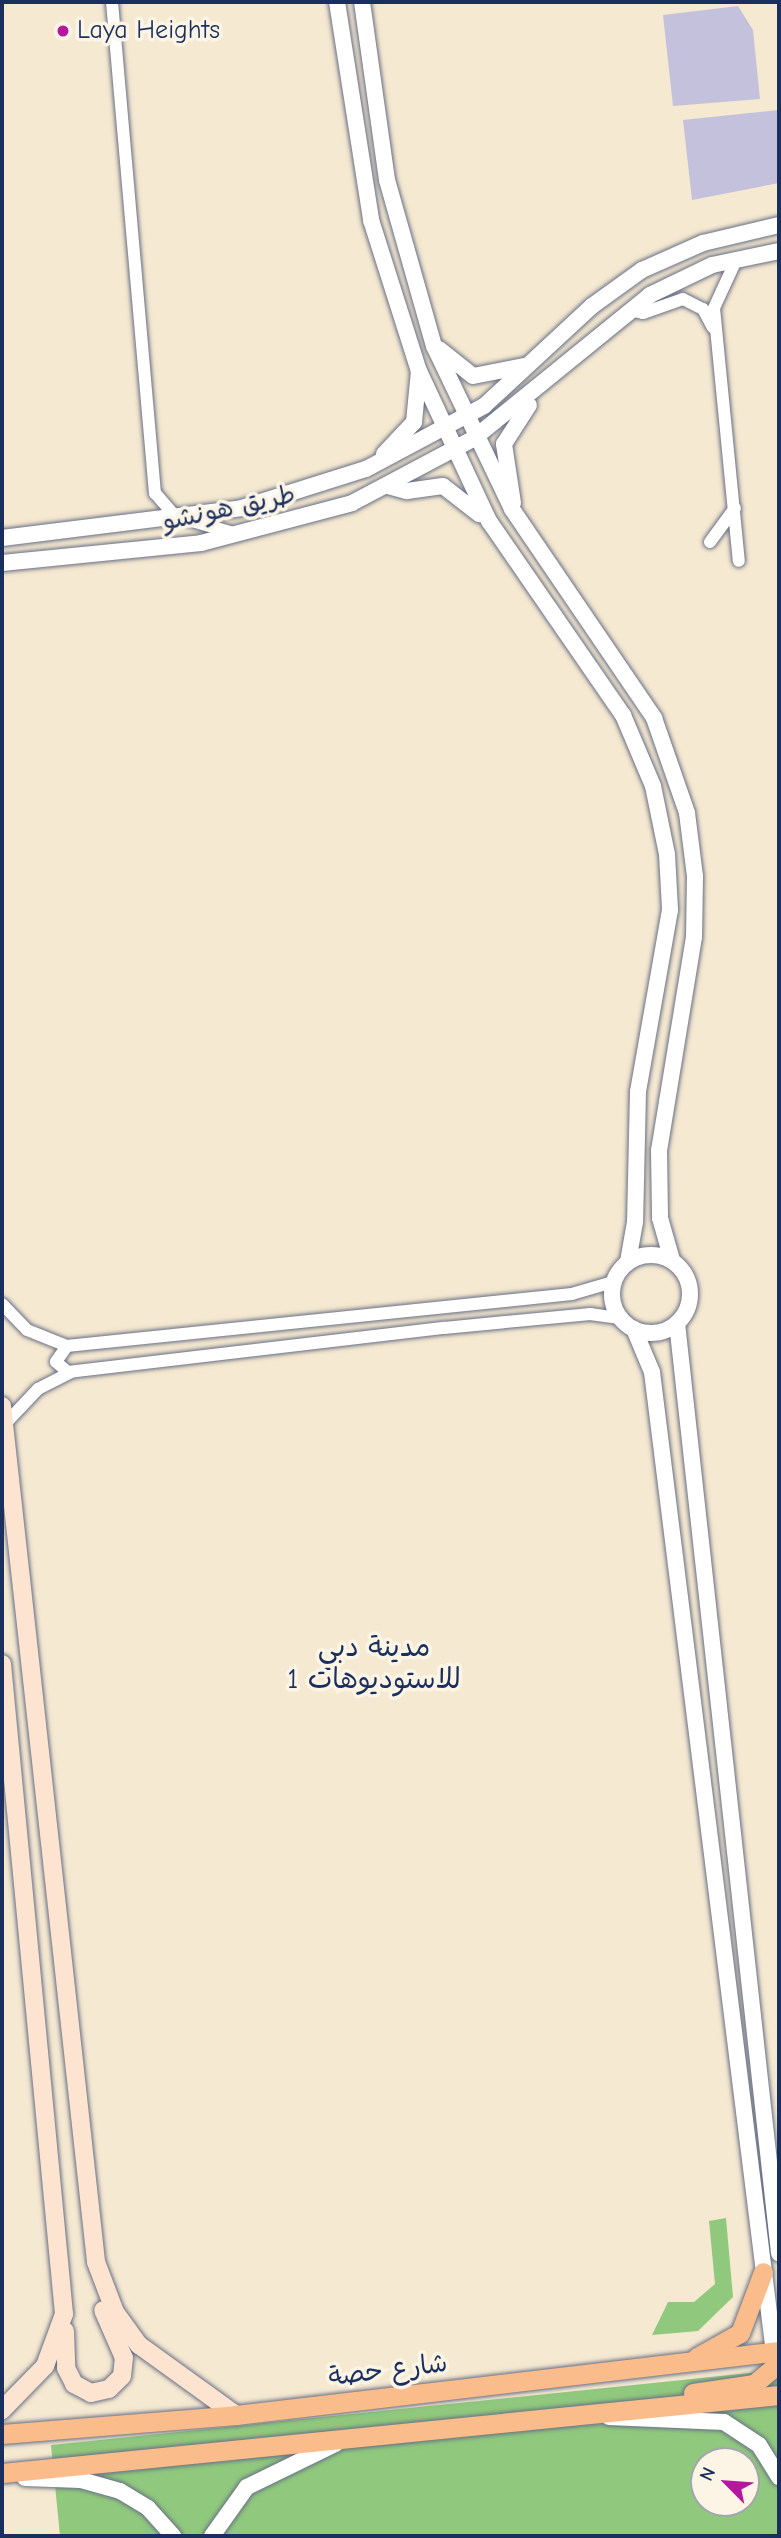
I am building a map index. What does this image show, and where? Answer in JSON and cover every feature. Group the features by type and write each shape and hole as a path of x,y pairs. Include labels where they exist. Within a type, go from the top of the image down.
{"main road":[{"path":"2,1406 101,2302 124,2358 122,2376 109,2389 91,2393 69,2376 2,1664"},
{"path":"96,2262 116,2312 139,2345 236,2415"},
{"path":"687,2363 740,2333 763,2272"},
{"path":"2,2410 45,2366 64,2314"},
{"path":"545,2423 595,2408 754,2384 778,2360"},
{"name":"شارع حصة","path":"2,2434 236,2415 687,2363 778,2360"},
{"path":"2,2475 609,2417 779,2395"}],"street":[{"path":"112,2 154,485 162,507 175,516 251,534"},
{"path":"337,2 372,220 419,372 453,452 489,521 623,715 653,786 664,833 669,936 638,1092 635,1222 628,1261 613,1282 612,1301 620,1318 634,1329 649,1333 677,1323"},
{"path":"362,2 389,192 434,346 473,439 512,509 648,707 689,824 694,937 659,1151 660,1218 672,1260 690,1290 677,1323 779,2253"},
{"name":"طريق هونشو","path":"2,538 194,514 288,497 377,465 464,420 525,366 642,271 703,243 779,225"},
{"path":"512,509 504,444 544,383 629,310 670,283 738,258 779,251"},
{"path":"738,258 717,290 716,338 735,508 738,562"},
{"path":"629,310 690,301 708,315 716,338"},
{"path":"434,346 472,376 525,366"},
{"path":"377,465 410,429 419,372"},
{"name":"طريق هونشو","path":"2,564 251,534 388,486 473,439 544,383"},
{"path":"154,485 175,507 194,514"},
{"path":"388,486 407,491 443,486 489,521"},
{"path":"710,542 735,508"},
{"path":"628,1261 652,1254 672,1260"},
{"path":"2,1304 27,1330 67,1346 572,1294 613,1282"},
{"path":"4,1425 38,1389 72,1372 457,1327 590,1314 620,1318"},
{"path":"634,1329 652,1372 763,2272 778,2360"},
{"path":"67,1346 56,1362 72,1372"},
{"path":"609,2417 724,2422 760,2445 779,2477"},
{"path":"212,2536 247,2487 335,2444"},
{"path":"2,2475 81,2480 120,2491 148,2508 173,2536"}],"shaded area":[{"path":"738,6 753,30 760,99 673,106 663,15"},
{"path":"779,110 779,183 692,200 683,120"}],"green space":[{"path":"726,2218 733,2297 698,2331 652,2335 668,2302 694,2302 715,2284 709,2221"},
{"path":"779,2370 779,2536 60,2536 51,2445"}],"place":[{"name":"Laya Heights","path":"63,31"}],"district":[{"name":"مدينة دبي للاستوديوهات 1","path":"374,1663"}]}
